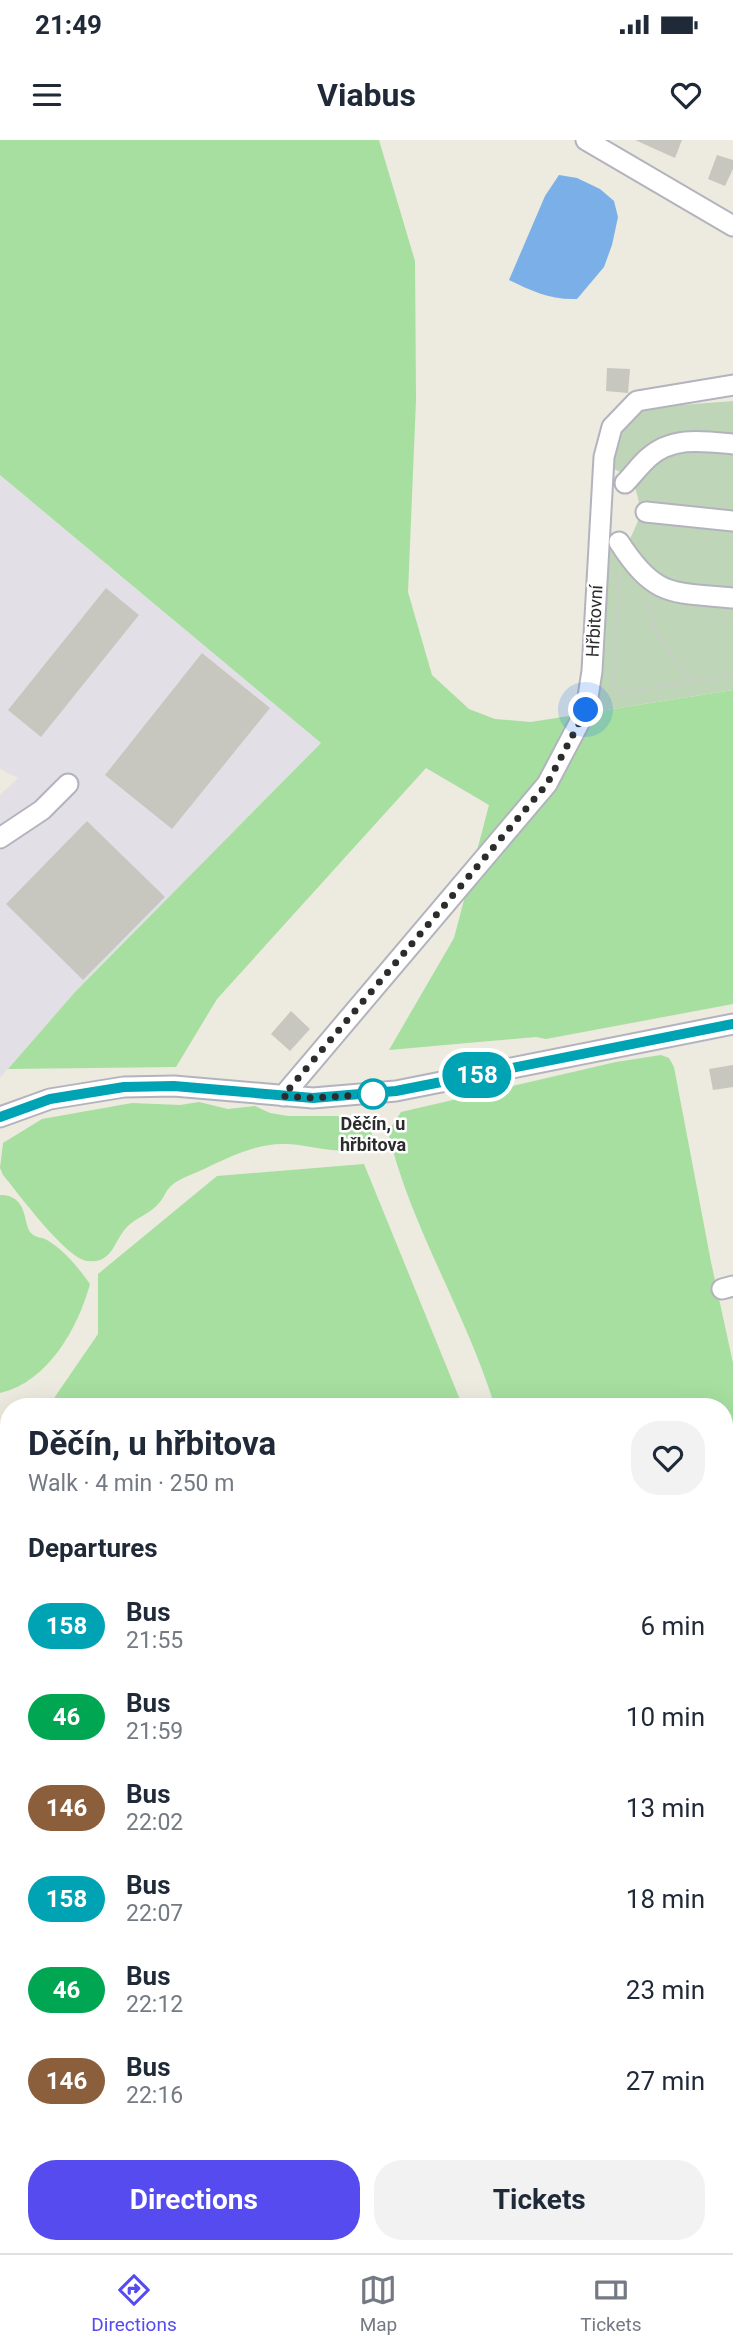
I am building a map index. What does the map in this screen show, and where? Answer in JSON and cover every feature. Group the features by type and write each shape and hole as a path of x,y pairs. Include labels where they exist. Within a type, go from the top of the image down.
{"street":[{"path":"586,140 733,226"},
{"name":"Hřbitovní","path":"283,1096 547,784 586,710 592,671 604,457 611,427 637,401 733,385"},
{"path":"625,483 649,457 667,446 684,441 730,446"},
{"path":"646,512 733,521"},
{"path":"619,542 648,580 661,588 733,598"},
{"path":"711,596 733,583"},
{"path":"0,838 42,810 68,784"},
{"path":"0,1117 50,1099 124,1087 174,1086 283,1096 344,1097 396,1091 733,1024"}],"path":[{"path":"631,559 620,573 615,693 733,676"},
{"path":"648,580 648,600 659,637 681,669 696,681"}],"shaded area":[{"path":"0,475 321,743 75,992 0,1078 0,795 18,778 0,769"}],"green space":[{"path":"0,140 379,140 415,261 416,400 408,592 432,675 469,709 495,719 531,722 733,690 733,1004 546,1039 536,1037 389,1050 454,938 489,805 426,768 217,999 176,1067 8,1069 75,992 321,743 0,475"},
{"path":"733,401 733,690 594,712 607,552 627,545 640,512 632,478 612,468 619,431 643,408"},
{"path":"661,1055 669,1058 674,1067 733,1363 733,1398 492,1398 469,1337 410,1202 388,1132 401,1112 616,1062"},
{"path":"199,1102 228,1109 255,1106 270,1113 288,1116 337,1116 369,1122 374,1143 364,1148 342,1151 275,1144 233,1156 174,1183 161,1201 124,1230 113,1249 97,1261 79,1258 68,1250 31,1210 0,1168 3,1143 42,1119 132,1103 180,1105"},
{"path":"364,1164 459,1398 54,1398 98,1334 98,1274 217,1176"},
{"path":"0,1195 16,1200 21,1205 32,1234 60,1249 90,1284 78,1318 58,1351 33,1378 0,1393"}],"water":[{"path":"559,175 577,178 600,189 614,201 618,217 604,267 577,299 550,296 509,280 545,196"}],"building":[{"path":"635,140 682,140 675,158"},
{"path":"717,155 733,160 733,169 725,186 708,179"},
{"path":"607,368 630,369 628,393 606,391"},
{"path":"106,588 139,615 41,737 8,710"},
{"path":"202,653 270,708 172,829 105,775"},
{"path":"87,821 165,897 83,980 6,904"},
{"path":"291,1011 310,1029 290,1051 271,1034"},
{"path":"733,1065 733,1087 713,1090 709,1069"}],"bus line":[{"name":"158","path":"0,1117 50,1099 124,1087 174,1086 313,1098 396,1091 733,1024"}],"place":[{"name":"Děčín, u hřbitova","path":"373,1094"}],"route":[{"path":"373,1094 313,1098 283,1096 547,784 586,710"}]}
